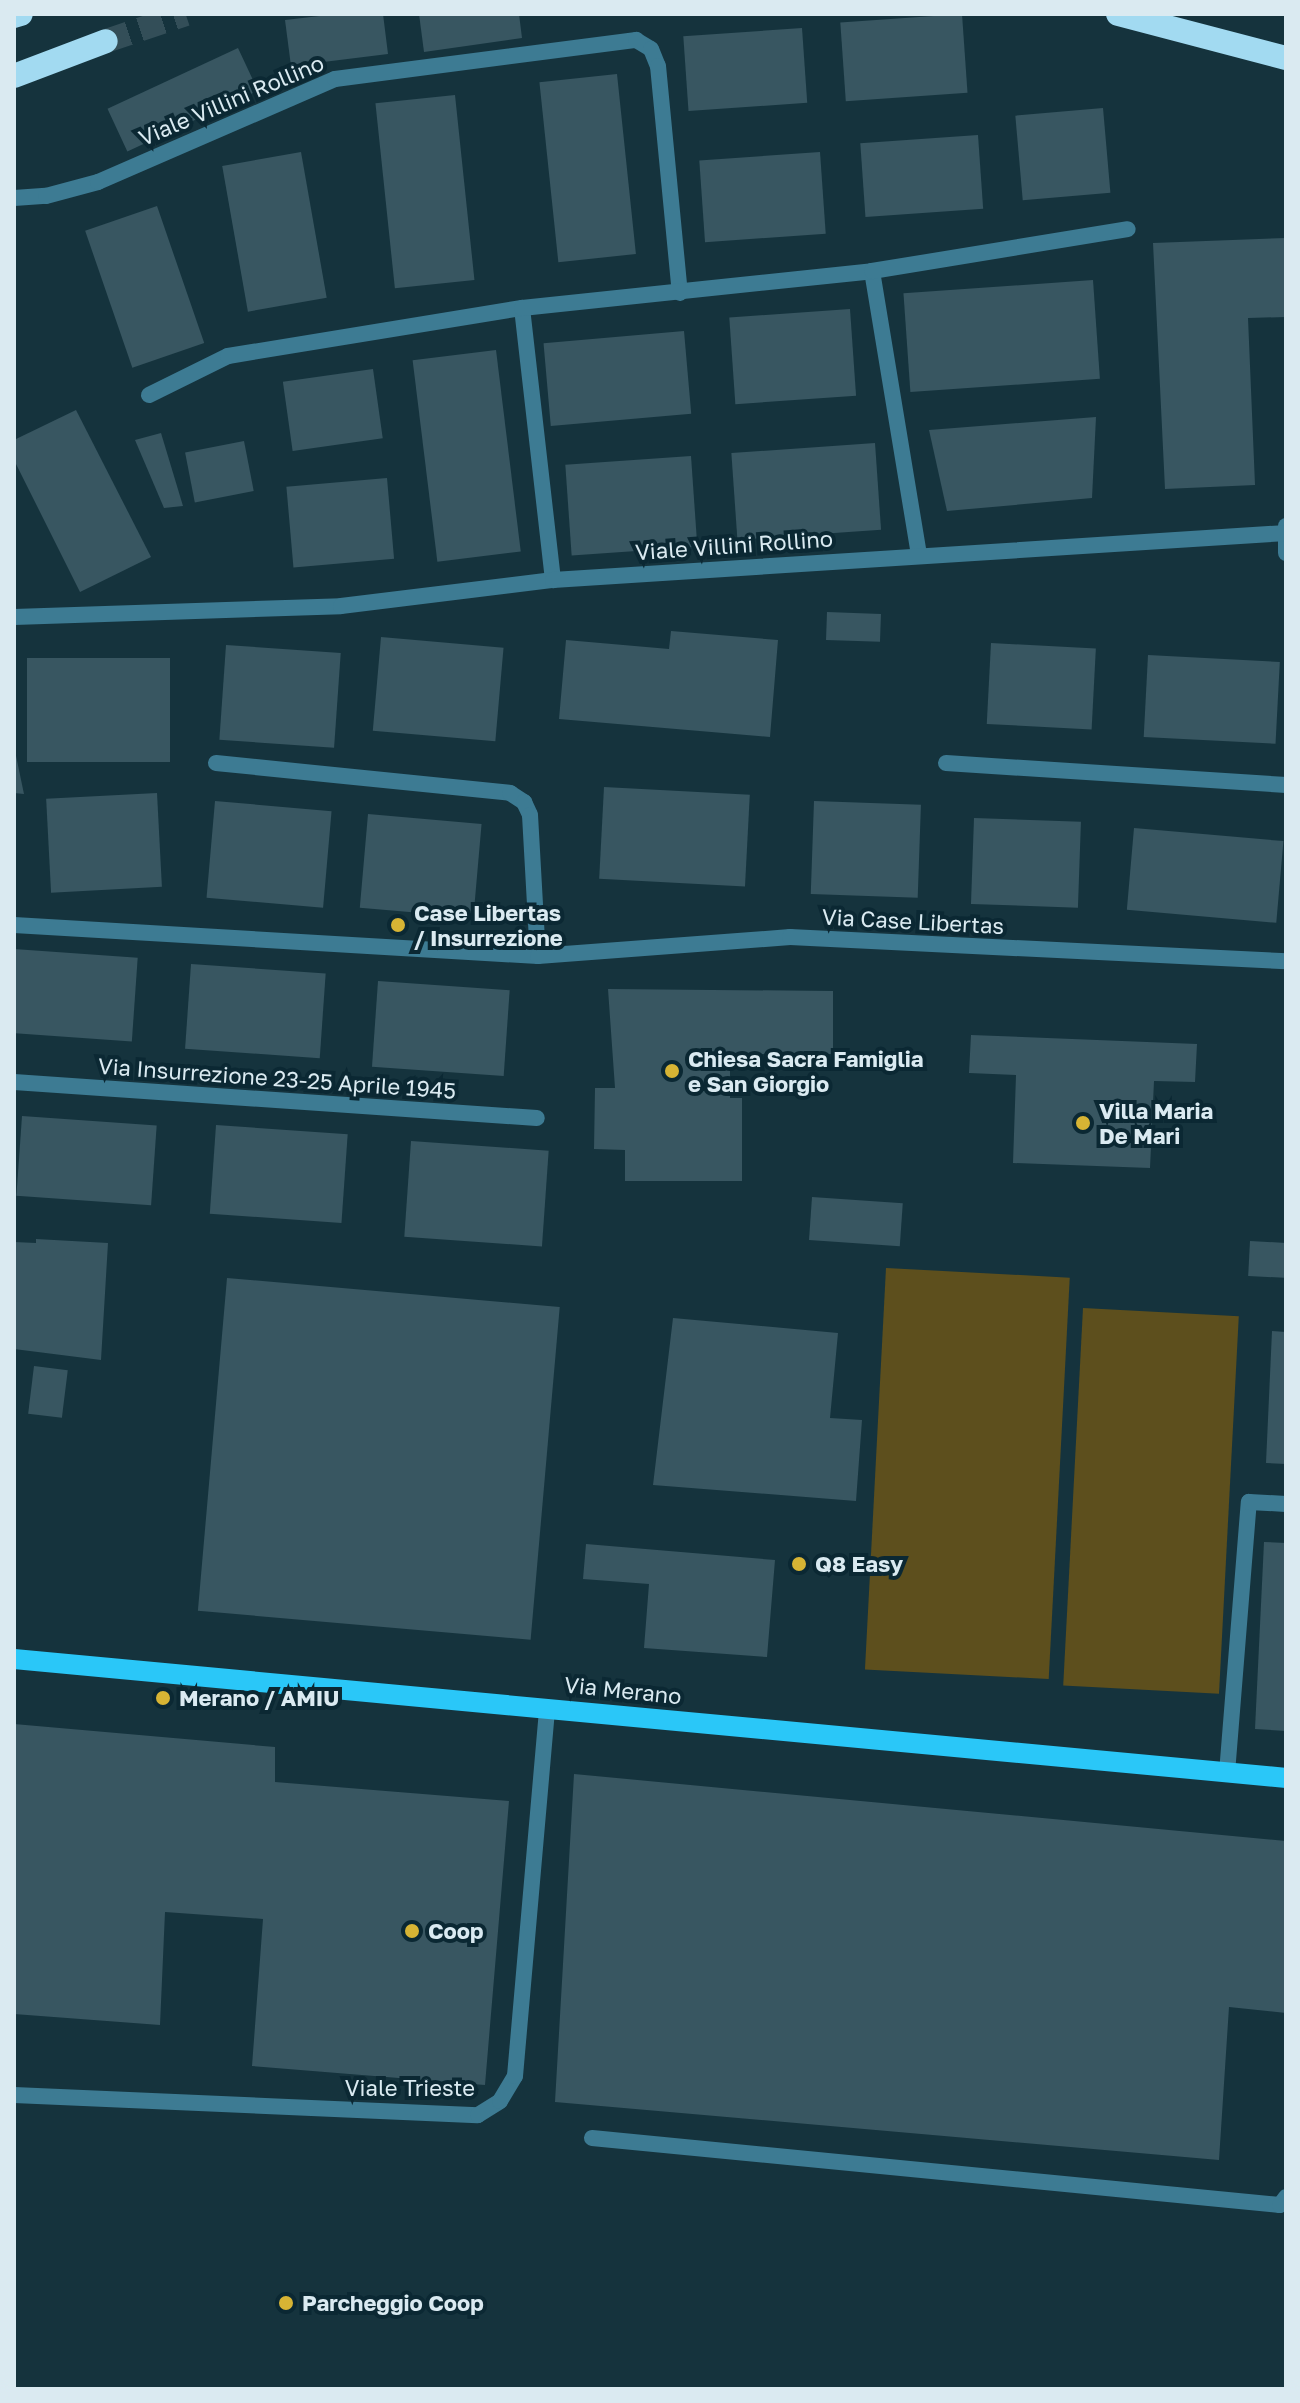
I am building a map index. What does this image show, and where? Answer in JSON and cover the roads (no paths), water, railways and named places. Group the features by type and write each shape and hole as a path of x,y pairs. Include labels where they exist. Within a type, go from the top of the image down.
{"highway":[{"path":"14,16 21,14"},
{"path":"1118,14 1286,58"},
{"path":"14,76 106,41"}],"main road":[{"name":"Via Merano","path":"14,1659 1286,1778"}],"street":[{"name":"Viale Villini Rollino","path":"14,198 46,196 98,182 335,79 636,40 651,49 658,66 680,293"},
{"path":"149,395 228,356 522,308 872,271 1128,229"},
{"path":"872,271 919,554"},
{"path":"522,308 553,580"},
{"name":"Viale Villini Rollino","path":"14,617 341,606 553,580 1285,531"},
{"path":"1285,531 1286,553"},
{"path":"14,925 538,956 530,815 524,802 510,793 216,763"},
{"path":"946,763 1286,785"},
{"name":"Via Case Libertas","path":"538,956 790,937 1286,961"},
{"name":"Via Insurrezione 23-25 Aprile 1945","path":"14,1082 537,1118"},
{"path":"1227,1773 1249,1502 1286,1504"},
{"name":"Viale Trieste","path":"14,2095 478,2115 500,2101 515,2076 547,1707"},
{"path":"592,2138 1280,2205 1286,2197"}],"tunnel":[{"path":"106,41 186,14"}],"place":[{"name":"Case Libertas / Insurrezione","path":"398,925"},
{"name":"Chiesa Sacra Famiglia e San Giorgio","path":"672,1071"},
{"name":"Villa Maria De Mari","path":"1083,1123"},
{"name":"Q8 Easy","path":"799,1564"},
{"name":"Merano / AMIU","path":"163,1698"},
{"name":"Coop","path":"412,1931"},
{"name":"Parcheggio Coop","path":"286,2303"}]}
